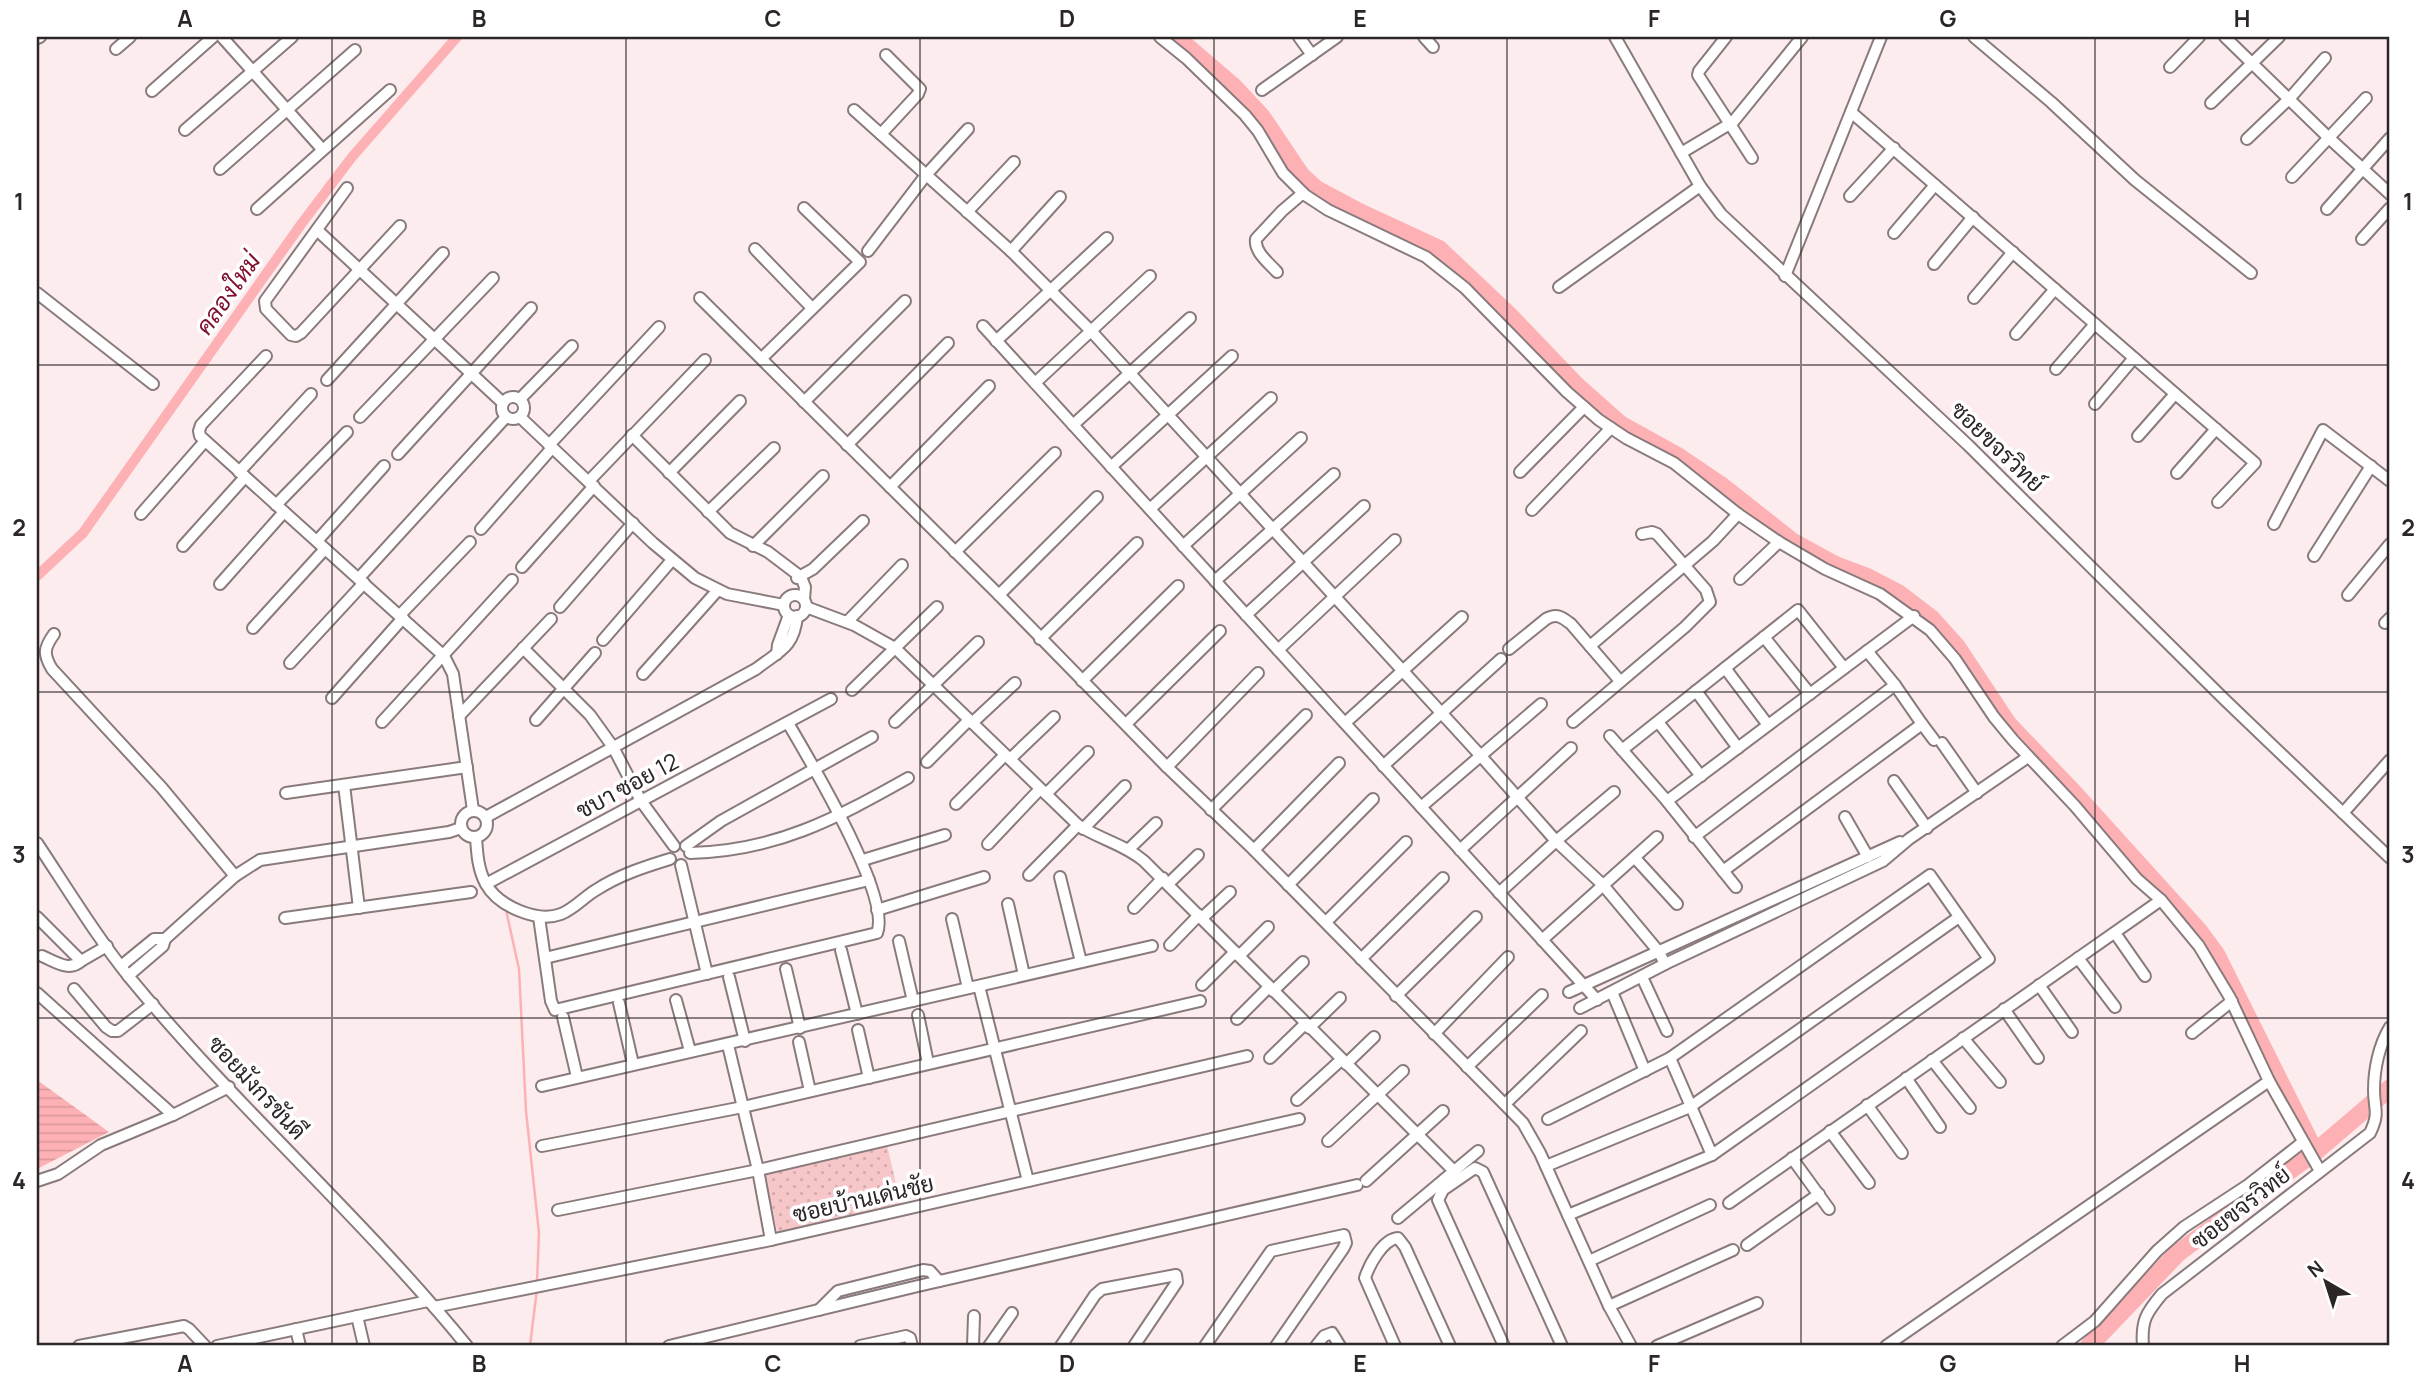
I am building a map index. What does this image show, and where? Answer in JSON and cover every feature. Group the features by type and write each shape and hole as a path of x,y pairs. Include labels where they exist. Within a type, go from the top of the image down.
{"street":[{"path":"116,49 130,37"},
{"path":"152,91 213,37"},
{"path":"222,37 322,149"},
{"path":"185,130 292,37"},
{"path":"1160,37 1186,58 1245,115 1258,131 1283,173 1303,193 1328,210 1406,246 1435,263 1465,288 1584,407 1611,428 1674,463 1738,514 1779,542 1825,569 1880,594 1930,630 1955,659 1994,717 2028,757 2075,806 2137,879 2161,900 2199,946 2232,1001 2269,1081 2318,1168"},
{"path":"1299,37 1312,55"},
{"path":"1262,90 1337,37"},
{"path":"1424,37 1433,47"},
{"name":"ซอยขจรวิทย์","path":"1615,37 1700,186 1721,214 1968,445 2225,700 2390,858"},
{"path":"1726,37 1698,73 1752,158"},
{"path":"1681,153 1729,124 1744,111 1802,37"},
{"path":"1785,276 1881,37"},
{"path":"1974,37 2051,102 2136,180 2251,273"},
{"path":"2171,67 2199,37"},
{"path":"2225,37 2390,194"},
{"path":"2211,103 2279,37"},
{"path":"220,169 355,50"},
{"path":"881,134 920,89 886,55"},
{"path":"2247,139 2290,98 2325,58"},
{"path":"257,209 390,90"},
{"path":"2292,177 2366,98"},
{"path":"854,110 1011,251 1091,331 1556,841 1603,885 1659,952 1665,964"},
{"path":"1851,111 2255,463 2218,502"},
{"path":"868,251 926,175 968,128"},
{"path":"2327,209 2390,138"},
{"path":"1850,197 1894,148"},
{"path":"967,212 1014,162"},
{"path":"1894,233 1935,185"},
{"path":"1559,287 1700,186"},
{"path":"347,188 268,295 264,305 291,335 301,333 400,226"},
{"path":"1277,272 1258,250 1256,239 1303,193"},
{"path":"1011,251 1060,197"},
{"path":"762,358 860,262 804,208"},
{"path":"2362,239 2390,208"},
{"path":"1934,264 1973,217"},
{"path":"317,230 503,403"},
{"path":"996,341 1107,238"},
{"path":"755,249 813,308"},
{"path":"1974,298 2013,252"},
{"path":"327,380 443,253"},
{"path":"1035,383 1150,276"},
{"path":"360,417 493,278"},
{"path":"2016,334 2055,289"},
{"path":"37,293 153,384"},
{"path":"700,298 1505,1104 1531,1135 1609,1306 1631,1346"},
{"path":"804,402 905,301"},
{"path":"398,454 531,308"},
{"path":"1073,425 1191,318"},
{"path":"2056,369 2095,324"},
{"path":"983,326 1597,1000"},
{"path":"481,529 659,327"},
{"path":"847,445 948,343"},
{"path":"520,399 572,346"},
{"path":"266,356 201,425 199,431 205,441 444,656 453,674 473,810"},
{"path":"1111,467 1232,356"},
{"path":"2095,404 2134,358"},
{"path":"522,567 632,435 705,360"},
{"path":"890,487 989,386"},
{"path":"183,546 311,394"},
{"path":"2138,436 2175,394"},
{"path":"509,397 520,399 525,408 520,417 513,419 506,416 502,410 503,403 509,397"},
{"path":"1150,509 1271,398"},
{"path":"669,473 740,401"},
{"path":"1520,471 1584,407"},
{"path":"290,663 506,416"},
{"path":"520,417 672,561 695,578 717,591 790,612 804,612 796,576 768,552 735,537 632,435"},
{"path":"1532,510 1611,428"},
{"path":"2177,473 2216,429"},
{"path":"2274,524 2323,429 2390,481"},
{"path":"220,584 280,508 347,432"},
{"path":"1184,547 1301,438"},
{"path":"141,514 205,441"},
{"path":"708,512 774,448"},
{"path":"955,552 1055,453"},
{"path":"2314,556 2371,466"},
{"path":"253,628 384,467"},
{"path":"1215,581 1334,474"},
{"path":"753,546 823,476"},
{"path":"999,595 1097,497"},
{"path":"1245,615 1364,506"},
{"path":"1590,646 1728,527 1738,514"},
{"path":"796,576 863,521"},
{"path":"560,607 633,523"},
{"path":"1573,722 1685,627 1710,602 1706,590 1657,534 1642,534"},
{"path":"1278,650 1395,540"},
{"path":"332,698 470,542"},
{"path":"1740,579 1779,542"},
{"path":"1040,639 1137,543"},
{"path":"2348,595 2390,544"},
{"path":"603,640 672,561"},
{"path":"847,622 902,565"},
{"path":"382,722 512,580"},
{"path":"1082,681 1178,586"},
{"path":"643,674 717,591"},
{"path":"486,817 756,669 791,642 788,598 802,600 895,648 1080,827 1129,849 1166,881 1307,1026 1454,1171"},
{"path":"852,690 937,607"},
{"path":"1622,750 1798,610 1844,668"},
{"path":"1509,649 1553,615 1562,616 1620,681"},
{"path":"1667,801 1914,616"},
{"path":"1345,723 1462,617"},
{"path":"459,716 551,619"},
{"path":"1126,724 1220,631"},
{"path":"54,634 44,649 52,669 162,788 235,876"},
{"path":"1764,637 1810,694"},
{"path":"895,722 978,642"},
{"path":"523,648 590,715 613,747 641,801 674,846"},
{"path":"1867,651 1977,793"},
{"path":"536,720 595,653"},
{"path":"1383,766 1501,659"},
{"path":"1725,668 1768,725"},
{"path":"1167,767 1258,673"},
{"path":"927,762 1015,683"},
{"path":"1693,837 1895,685"},
{"path":"1696,691 1738,748"},
{"name":"ชบา ซอย 12","path":"486,884 831,699"},
{"path":"1421,807 1541,704"},
{"path":"1211,810 1306,715"},
{"path":"956,804 1054,717"},
{"path":"1658,722 1701,776"},
{"path":"539,917 551,1001 555,1010 874,935 879,928 877,910 863,860 788,723"},
{"path":"1723,871 1922,724"},
{"path":"1610,736 1667,801 1693,837 1736,887"},
{"path":"688,850 721,821 872,737"},
{"path":"1460,850 1571,748"},
{"path":"988,844 1088,752"},
{"path":"1569,992 1909,839 2028,757"},
{"path":"2343,813 2390,760"},
{"path":"1254,850 1339,763"},
{"path":"286,793 467,767"},
{"path":"688,850 739,849 790,836 839,817 908,778"},
{"path":"1894,781 1927,828"},
{"path":"344,785 359,908"},
{"path":"1029,875 1125,786"},
{"path":"1499,893 1614,792"},
{"path":"1288,885 1373,799"},
{"path":"476,837 464,833 461,828 463,816 473,810 486,817"},
{"path":"476,837 486,830 486,817"},
{"path":"1845,817 1868,857"},
{"path":"1129,849 1156,823"},
{"path":"128,976 235,876 260,860 461,828"},
{"path":"863,860 945,835"},
{"path":"1542,940 1657,836"},
{"path":"476,837 477,856 486,884 499,898 539,917 558,915 610,882 670,859"},
{"path":"1580,1008 1665,964 1883,861 1909,839"},
{"path":"1325,922 1406,842"},
{"name":"ซอยมังกรขันดี","path":"37,843 128,976 467,1346"},
{"path":"682,844 688,850 688,861 681,865 670,859 674,846 682,844"},
{"path":"1134,908 1198,855"},
{"path":"1635,858 1677,904"},
{"path":"681,865 707,974"},
{"path":"1548,1119 1670,1058 1930,875 1989,959 1712,1156 1568,1215"},
{"path":"877,910 984,877"},
{"path":"1060,877 1081,962"},
{"path":"1362,959 1443,878"},
{"path":"545,958 869,880"},
{"path":"285,918 471,892"},
{"path":"1170,945 1230,892"},
{"path":"1729,1203 2161,900"},
{"path":"1008,904 1024,975"},
{"path":"37,917 81,961"},
{"path":"1396,996 1475,917"},
{"path":"1546,1166 1690,1107 1959,918"},
{"path":"951,919 994,1048 1028,1181"},
{"path":"1202,985 1268,927"},
{"path":"2115,933 2145,976"},
{"path":"121,966 154,939 165,939"},
{"path":"899,941 913,1001"},
{"path":"43,956 68,967 76,966 107,946"},
{"path":"542,1086 1152,946"},
{"path":"841,950 857,1014"},
{"path":"1434,1034 1508,957"},
{"path":"2078,958 2115,1007"},
{"path":"1237,1019 1303,962"},
{"path":"786,969 800,1028"},
{"path":"729,977 745,1041"},
{"path":"1642,977 1667,1031"},
{"path":"2039,985 2072,1032"},
{"path":"74,989 112,1031 118,1031 153,1004"},
{"path":"1612,992 1645,1071"},
{"path":"37,993 173,1115"},
{"path":"1467,1066 1542,995"},
{"path":"1270,1058 1340,998"},
{"path":"676,1000 690,1051"},
{"path":"542,1146 743,1107 1199,1001"},
{"path":"2192,1033 2232,1001"},
{"path":"619,1003 633,1064"},
{"path":"2004,1009 2038,1058"},
{"path":"918,1015 928,1063"},
{"path":"563,1017 577,1077"},
{"name":"ซอยขจรวิทย์","path":"2143,1346 2141,1329 2148,1310 2162,1294 2318,1168 2370,1133 2377,1110 2374,1091 2379,1052 2390,1027"},
{"path":"858,1030 869,1077"},
{"path":"1505,1104 1581,1031"},
{"path":"1297,1101 1374,1037"},
{"path":"1964,1038 2000,1082"},
{"path":"799,1042 810,1091"},
{"path":"728,1045 758,1170 771,1240"},
{"path":"558,1210 758,1170 1247,1056"},
{"path":"1670,1058 1712,1156"},
{"path":"1932,1060 1970,1108"},
{"path":"1328,1142 1403,1071"},
{"path":"1906,1078 1940,1128"},
{"path":"1886,1346 2269,1081"},
{"path":"37,1181 58,1174 101,1145 173,1115 229,1087"},
{"path":"1867,1105 1902,1153"},
{"path":"669,1346 819,1310 838,1291 923,1270 930,1271 939,1281 1362,1183 1443,1111"},
{"name":"ซอยบ้านเด่นชัย","path":"217,1346 240,1344 357,1316 543,1285 771,1240 1299,1119"},
{"path":"1830,1131 1869,1183"},
{"path":"2062,1346 2095,1321 2157,1251 2184,1227 2248,1185 2303,1142"},
{"path":"1398,1217 1478,1151"},
{"path":"1792,1158 1829,1209"},
{"path":"1504,1346 1438,1200 1443,1190 1475,1168 1483,1172 1562,1346"},
{"path":"1747,1245 1819,1194"},
{"path":"1589,1261 1710,1205"},
{"path":"1205,1346 1271,1251 1344,1235 1346,1243 1343,1249 1276,1346"},
{"path":"1395,1346 1365,1278 1385,1243 1393,1238 1398,1238 1405,1247 1450,1346"},
{"path":"1609,1306 1733,1250"},
{"path":"1061,1346 1102,1289 1176,1275 1177,1282 1134,1346"},
{"path":"1657,1346 1757,1303"},
{"path":"989,1346 1012,1313"},
{"path":"357,1316 364,1346"},
{"path":"973,1346 974,1316"},
{"path":"79,1346 184,1326 205,1346"},
{"path":"296,1329 300,1346"},
{"path":"1315,1346 1324,1336 1332,1333 1340,1346"},
{"path":"860,1346 906,1336 911,1338 912,1346"}],"shaded area":[{"path":"37,1080 109,1132 37,1169"},
{"path":"887,1145 901,1205 778,1234 764,1173"}],"waterway":[{"name":"คลองใหม่","path":"37,576 83,533 302,223 352,157 457,37"},
{"path":"1176,37 1233,86 1262,117 1301,175 1316,189 1439,249 1509,315 1576,385 1620,424 1676,455 1722,486 1793,542 1835,565 1898,593 1932,619 1957,647 2008,724 2199,931 2216,954 2315,1152"},
{"path":"506,910 519,969 526,1111 539,1233 537,1282"},
{"path":"2089,1346 2178,1253 2315,1152 2390,1088"},
{"path":"530,1346 537,1289"}]}
